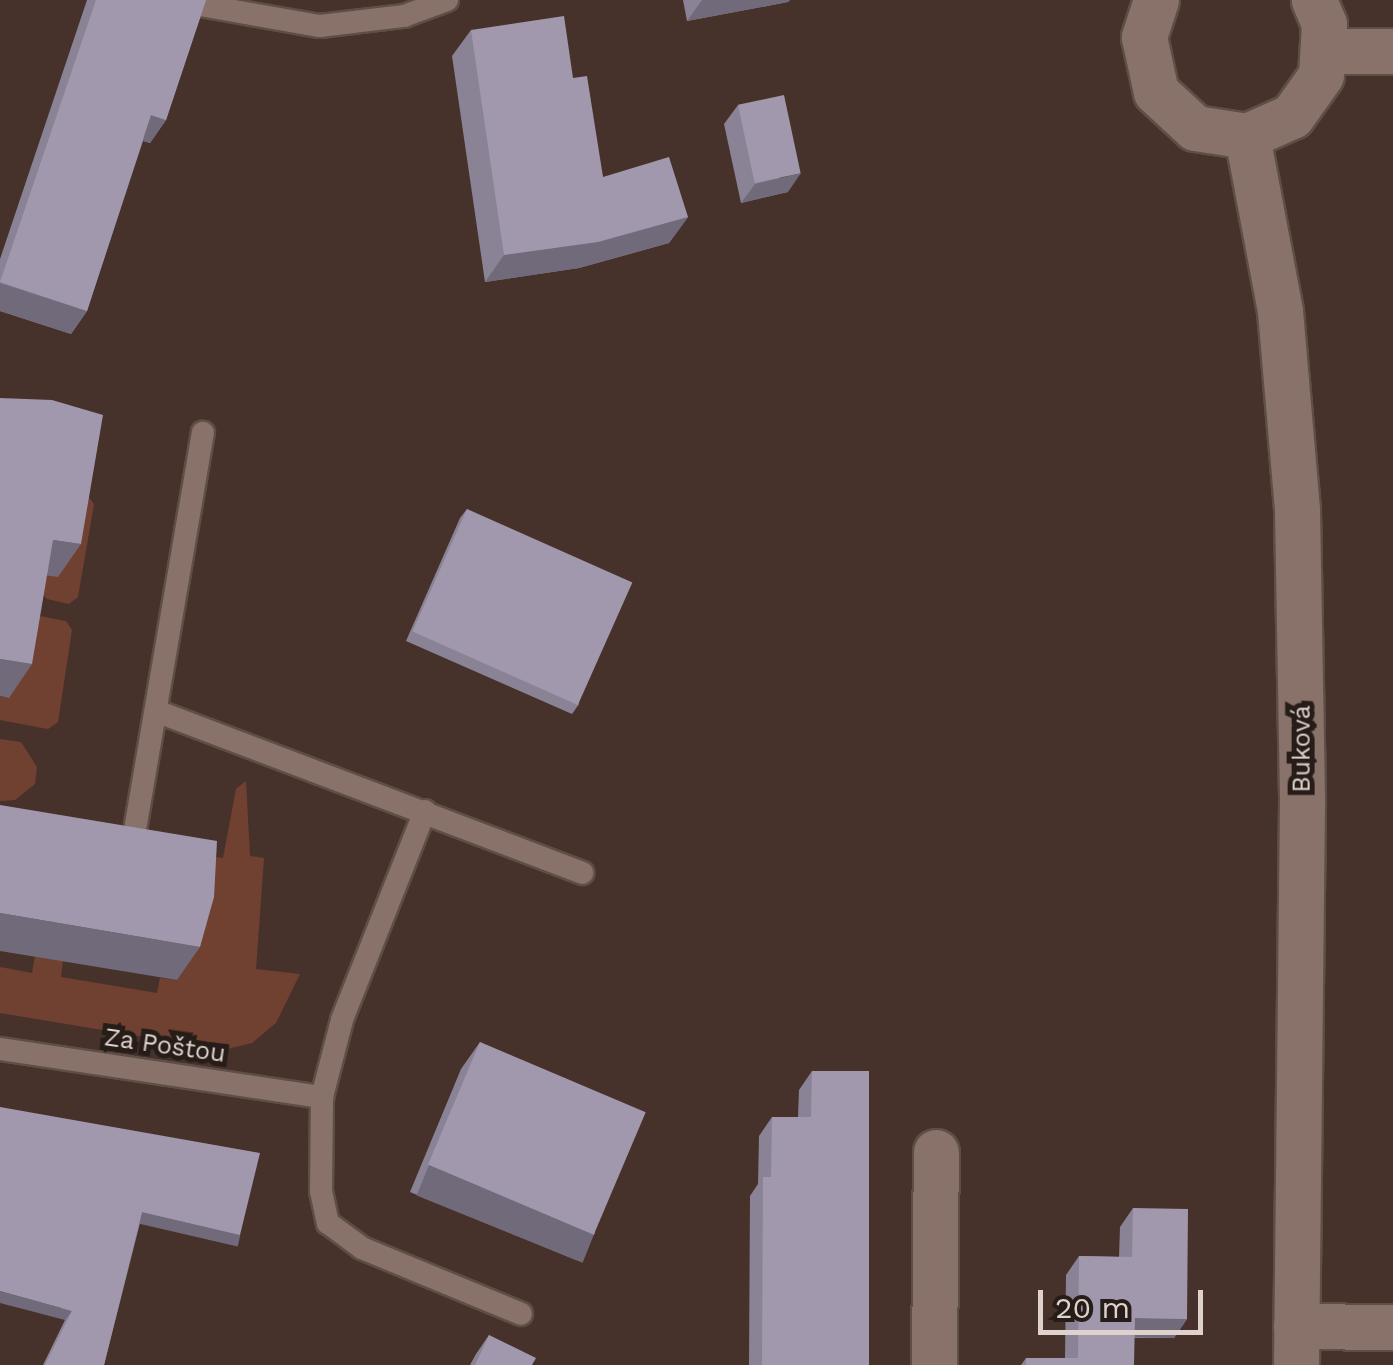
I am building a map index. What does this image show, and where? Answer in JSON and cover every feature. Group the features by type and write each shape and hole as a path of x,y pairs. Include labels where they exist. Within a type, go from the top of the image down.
{"street":[{"path":"1156,0 1144,36 1156,92 1195,128 1247,136 1272,129 1310,98 1326,50 1314,0"},
{"path":"1326,50 1393,51"},
{"name":"Buková","path":"1247,136 1280,311 1298,528 1296,1346"},
{"path":"934,1365 936,1152"},
{"path":"1296,1346 1393,1327"}],"lane":[{"path":"172,0 320,26 404,16 447,0"},
{"path":"136,824 203,433"},
{"path":"156,711 425,810 582,873"},
{"path":"425,810 342,1020 322,1097 318,1163 328,1223 362,1248 522,1314"},
{"name":"Za Poštou","path":"0,1050 322,1097"}],"shaded area":[{"path":"87,495 94,504 78,597 69,604 47,599 39,591"},
{"path":"23,613 66,621 72,630 58,722 48,729 0,720 0,696 8,698"},
{"path":"0,739 21,742 37,767 35,784 15,800 0,801"},
{"path":"246,781 250,856 264,858 256,969 300,974 276,1023 252,1043 223,1050 0,1013 0,967 32,973 35,956 63,961 61,977 157,993 160,978 177,980 122,840 223,858 236,789"}],"building":[{"path":"96,0 206,0 166,120 151,115 87,311 0,282"},
{"path":"564,16 573,78 587,76 603,177 669,157 688,217 598,242 504,255 471,30"},
{"path":"784,95 801,173 755,183 738,105"},
{"path":"0,398 52,400 103,415 81,544 53,540 32,664 0,659"},
{"path":"467,509 632,583 578,705 412,631"},
{"path":"0,805 217,841 214,897 200,947 0,913"},
{"path":"480,1042 646,1112 594,1235 428,1164"},
{"path":"812,1071 869,1071 869,1365 762,1365 763,1177 771,1177 772,1117 811,1117"},
{"path":"0,1107 260,1153 240,1235 142,1212 104,1365 45,1365 72,1311 0,1291"},
{"path":"1133,1208 1188,1209 1187,1319 1135,1318 1134,1365 1026,1365 1026,1358 1078,1358 1079,1256 1132,1257"},
{"path":"489,1335 536,1358 532,1365 475,1365"}]}
